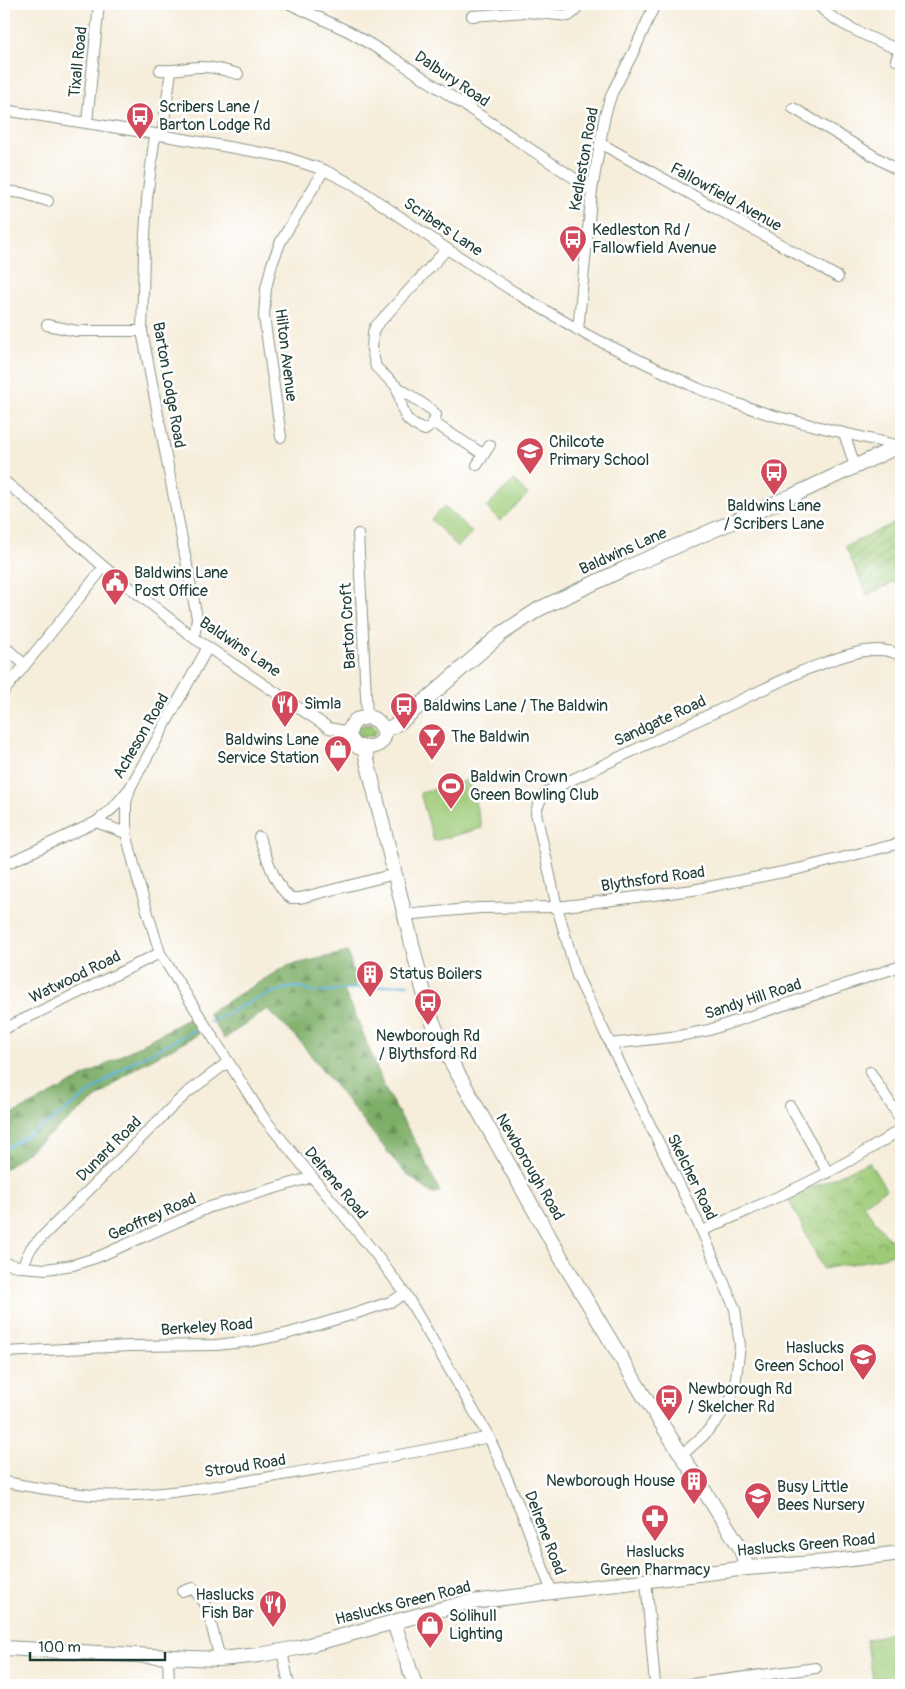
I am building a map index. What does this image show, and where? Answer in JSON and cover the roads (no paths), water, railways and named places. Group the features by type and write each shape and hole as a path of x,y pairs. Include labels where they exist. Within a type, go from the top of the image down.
{"street":[{"name":"Tixall Road","path":"87,122 99,4"},
{"name":"Dalbury Road","path":"290,4 350,32 395,59 592,190"},
{"path":"472,16 527,12 569,16 575,11 578,4"},
{"name":"Kedleston Road","path":"578,330 592,190 605,115 612,93 634,51 655,4"},
{"path":"818,4 828,14 901,50 896,60"},
{"path":"160,70 172,72 185,67 206,67 238,74"},
{"name":"Barton Lodge Road","path":"172,72 160,135 154,142 147,199 142,331 197,618 194,638"},
{"path":"793,108 901,172"},
{"name":"Scribers Lane","path":"4,110 87,122 285,158 324,170 352,184 447,249 578,330 697,388 771,415 900,446"},
{"name":"Fallowfield Avenue","path":"600,143 838,277"},
{"name":"Hilton Avenue","path":"281,437 264,316 264,302 272,264 281,241 324,170"},
{"path":"4,191 22,193 48,201"},
{"path":"396,386 402,412 406,418 424,430 430,427 434,423 436,414 380,373 372,350 373,332 375,327 447,249"},
{"path":"47,325 77,331 142,331"},
{"path":"434,423 483,454"},
{"path":"844,433 855,466"},
{"path":"477,465 490,445"},
{"name":"Baldwins Lane","path":"384,729 392,727 403,720 501,634 539,609 626,568 792,496 900,446"},
{"name":"Baldwins Lane","path":"4,482 36,507 104,568 194,638 329,728 349,732"},
{"name":"Barton Croft","path":"358,534 367,717"},
{"path":"4,691 104,568"},
{"path":"4,646 25,665"},
{"name":"Acheson Road","path":"4,865 96,822 113,808 130,788 208,648"},
{"name":"Sandgate Road","path":"557,907 536,813 540,799 548,791 802,671 845,656 878,649 901,656"},
{"path":"367,717 379,721 384,729 383,737 378,744 364,748 358,747 350,738 349,732 356,720 367,717"},
{"name":"Newborough Road","path":"364,748 430,1015 456,1073 564,1263 642,1392 740,1546 747,1568"},
{"name":"Delrene Road","path":"130,788 126,804 126,833 160,953 263,1117 374,1252 405,1293 489,1437 522,1513 552,1592"},
{"path":"96,822 126,833"},
{"path":"259,837 276,878 291,898 300,898 394,874"},
{"name":"Blythsford Road","path":"404,915 479,908 557,907 694,890 798,869 901,843"},
{"name":"Skelcher Road","path":"557,907 577,976 702,1231 735,1309 740,1346 735,1386 730,1401 704,1436 682,1454"},
{"name":"Watwood Road","path":"4,1029 160,953"},
{"name":"Sandy Hill Road","path":"610,1044 679,1036 709,1030 901,966"},
{"name":"Dunard Road","path":"22,1267 31,1248 132,1146 187,1093 228,1062"},
{"path":"870,1072 901,1120"},
{"path":"790,1106 828,1173"},
{"path":"702,1231 828,1173 868,1152 901,1129"},
{"name":"Geoffrey Road","path":"4,1264 46,1268 73,1266 98,1257 210,1207 306,1179 310,1176"},
{"name":"Berkeley Road","path":"4,1352 130,1346 216,1345 252,1341 286,1334 351,1315 393,1301 405,1293"},
{"name":"Stroud Road","path":"4,1482 49,1490 95,1495 204,1488 417,1453 489,1437"},
{"name":"Haslucks Green Road","path":"4,1648 220,1659 282,1651 464,1603 747,1568 827,1562 901,1553"},
{"path":"646,1580 656,1685"},
{"path":"182,1591 193,1588 208,1608 220,1659"},
{"path":"394,1623 415,1685"},
{"path":"282,1651 289,1685"},
{"path":"168,1657 169,1685"},
{"path":"684,1685 816,1668"}],"waterway":[{"path":"210,1022 254,1000 289,988 299,987 314,992 408,984"},
{"path":"4,1149 50,1122 127,1065 195,1030"}],"place":[{"name":"Scribers Lane / Barton Lodge Rd","path":"140,140"},
{"name":"Kedleston Rd / Fallowfield Avenue","path":"573,263"},
{"name":"Chilcote Primary School","path":"530,475"},
{"name":"Baldwins Lane / Scribers Lane","path":"774,496"},
{"name":"Baldwins Lane Post Office","path":"115,606"},
{"name":"Simla","path":"285,728"},
{"name":"Baldwins Lane / The Baldwin","path":"404,730"},
{"name":"The Baldwin","path":"432,761"},
{"name":"Baldwins Lane Service Station","path":"338,773"},
{"name":"Baldwin Crown Green Bowling Club","path":"451,810"},
{"name":"Status Boilers","path":"370,998"},
{"name":"Newborough Rd / Blythsford Rd","path":"428,1026"},
{"name":"Haslucks Green School","path":"863,1381"},
{"name":"Newborough Rd / Skelcher Rd","path":"669,1422"},
{"name":"Newborough House","path":"694,1505"},
{"name":"Busy Little Bees Nursery","path":"758,1520"},
{"name":"Haslucks Green Pharmacy","path":"655,1542"},
{"name":"Haslucks Fish Bar","path":"273,1628"},
{"name":"Solihull Lighting","path":"430,1649"}]}
